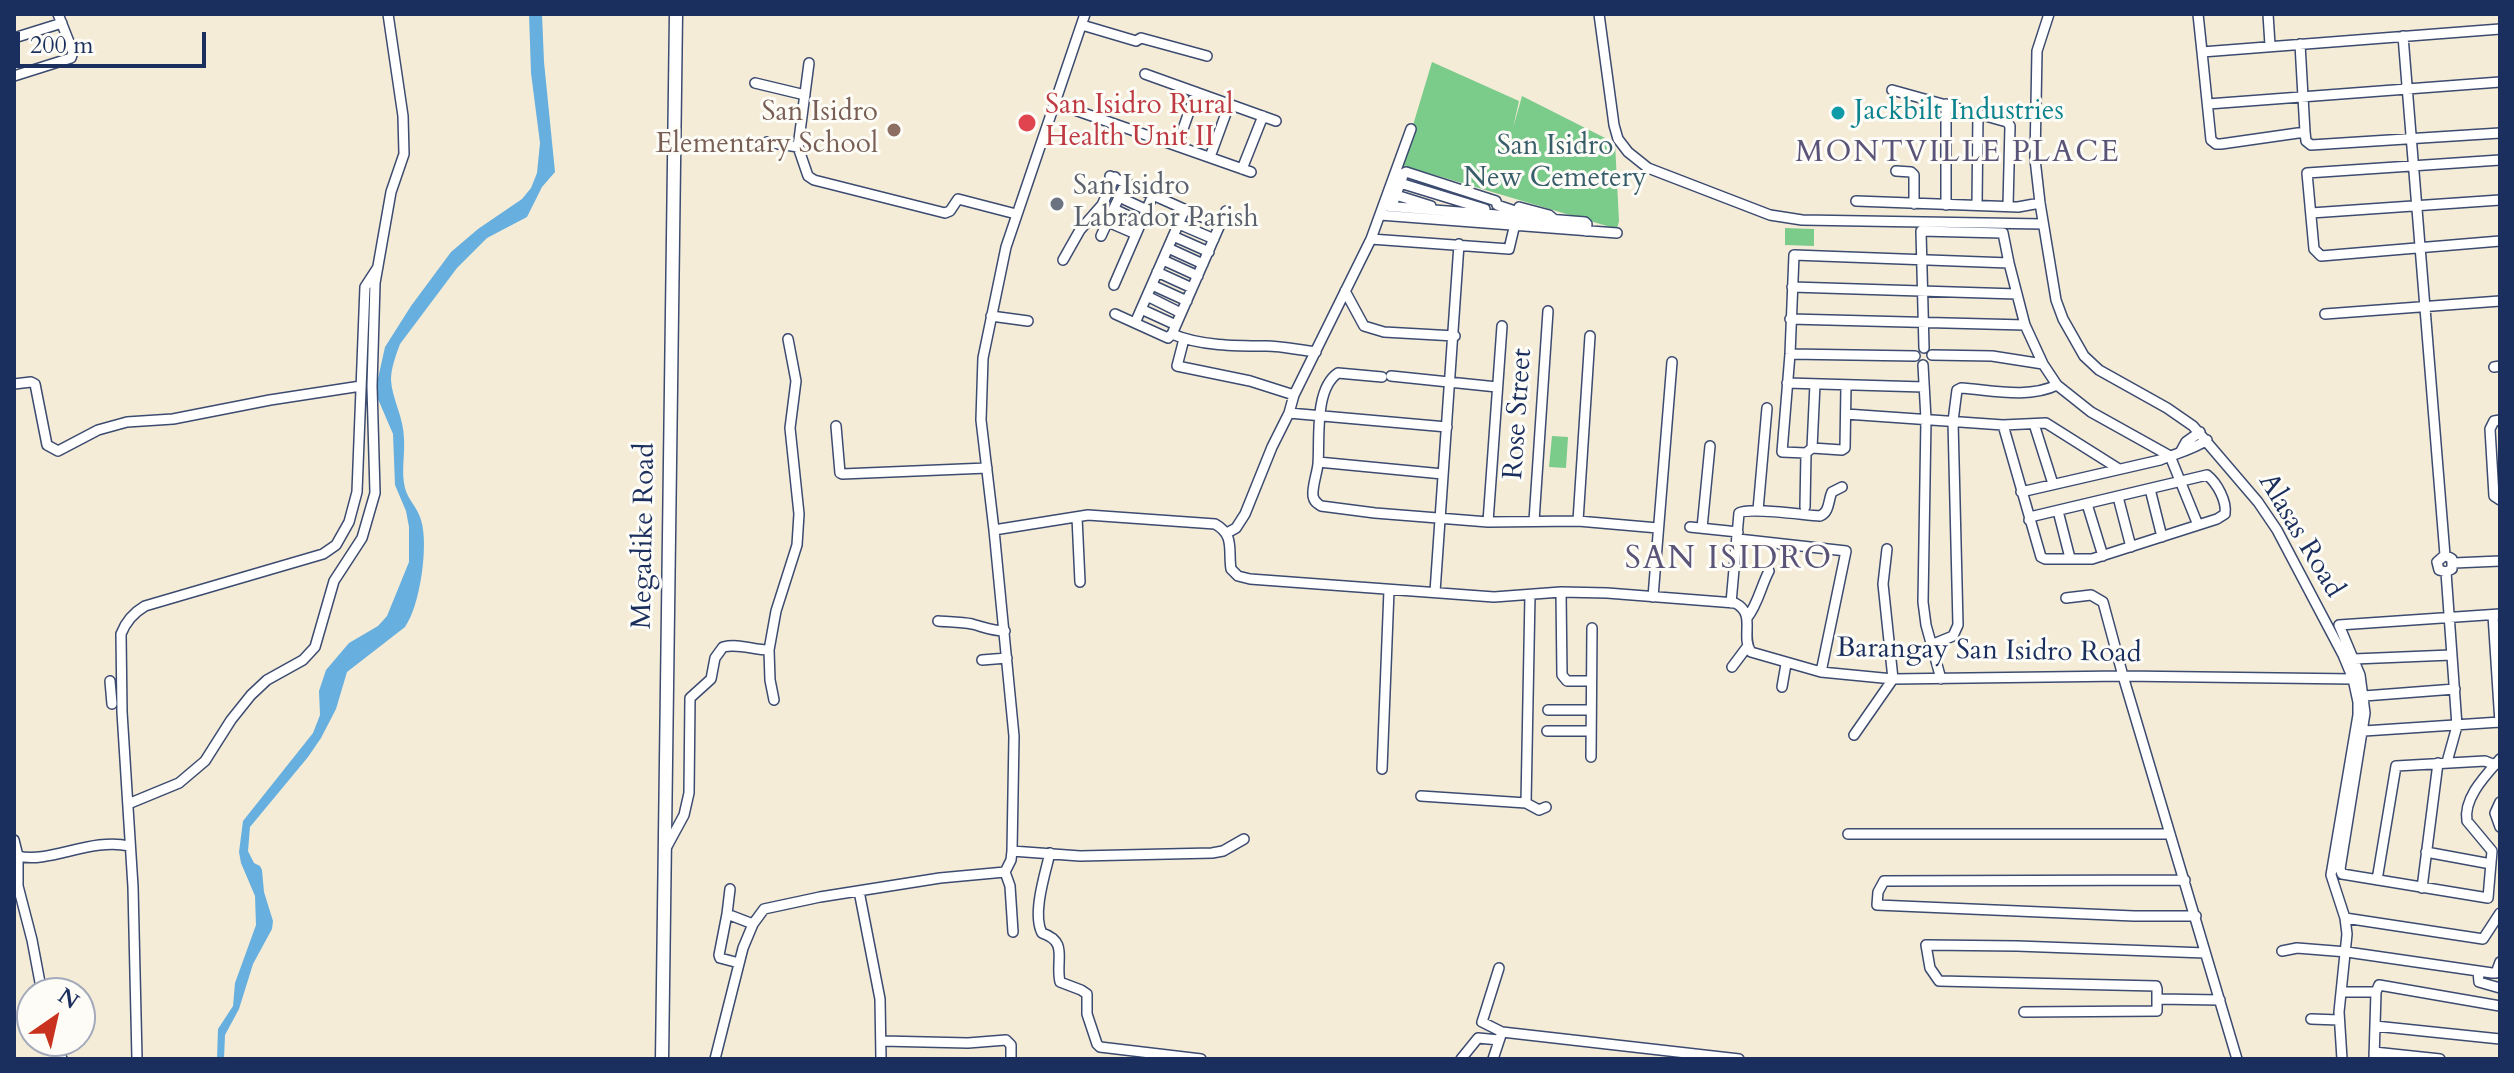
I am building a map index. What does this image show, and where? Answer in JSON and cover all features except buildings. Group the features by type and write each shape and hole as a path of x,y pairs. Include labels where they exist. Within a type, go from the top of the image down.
{"main road":[{"name":"Megadike Road","path":"662,1059 676,14"}],"street":[{"path":"128,804 179,783 205,761 251,695 267,680 303,660 315,647 334,581 362,538 375,493 372,386 375,283 391,192 404,154 403,116 388,14"},
{"path":"1005,872 1012,851 1014,736 981,420 981,388 991,316 1006,247 1085,14"},
{"path":"1599,14 1618,139 1648,168 1770,215 1802,220 2043,224"},
{"name":"Alasas Road","path":"2049,14 2037,51 2035,159 2056,300 2074,341 2099,370 2167,408 2204,436 2277,530 2353,679 2358,715 2331,875 2345,918 2347,952 2339,1016 2342,1059"},
{"path":"2198,14 2211,140 2216,144 2305,132"},
{"path":"2268,14 2270,45"},
{"path":"14,38 60,19 73,52 71,58 14,76"},
{"path":"1082,25 1136,41 1145,39 1207,56"},
{"path":"2202,52 2500,29"},
{"path":"2403,36 2445,555"},
{"path":"2300,44 2306,141 2316,146 2500,133"},
{"path":"809,63 798,147 807,174 814,180 945,213 958,199 1016,214"},
{"path":"1145,74 1276,121"},
{"path":"2208,104 2500,82"},
{"path":"755,83 805,95"},
{"path":"1892,90 2007,122 2010,126 2008,206"},
{"path":"1177,146 1196,92"},
{"path":"1055,103 1246,171 1263,116"},
{"path":"1946,104 1946,205"},
{"path":"1210,157 1229,105"},
{"path":"1977,205 1978,114"},
{"path":"1227,533 1236,528 1245,514 1294,395 1385,209 1411,129"},
{"path":"767,142 798,147"},
{"path":"2500,160 2307,173 2314,249 2321,256 2500,241"},
{"path":"1896,171 1914,175 1914,204"},
{"path":"1385,209 1396,195 1406,172 1496,201 1514,217"},
{"path":"1063,260 1080,230 1102,205 1112,176 1220,225"},
{"path":"1101,236 1126,182"},
{"path":"1400,183 1454,201 1474,213 1514,217"},
{"path":"1443,213 1454,201 1459,188"},
{"path":"1474,213 1475,194"},
{"path":"1114,285 1153,195"},
{"path":"1396,195 1432,206 1443,213"},
{"path":"1119,197 1147,210"},
{"path":"2311,213 2500,200"},
{"path":"1856,201 2026,207 2040,203"},
{"path":"1371,239 1509,249 1514,217 1519,207 1549,215 1554,224"},
{"path":"1114,209 1141,222"},
{"path":"1135,323 1185,209"},
{"path":"1385,209 1514,217 1586,231 1617,233"},
{"path":"1385,209 1406,212"},
{"path":"1115,314 1168,338 1226,211"},
{"path":"1108,222 1136,234"},
{"path":"1179,224 1214,239"},
{"path":"1924,348 1921,231 2003,233 2025,325 2043,364 2057,385 2091,412 2170,456 2198,525"},
{"path":"1173,236 1209,252"},
{"path":"1435,592 1459,244"},
{"path":"1168,248 1203,264"},
{"path":"1846,386 1845,448 1782,452 1794,255 2009,263"},
{"path":"1163,260 1198,276"},
{"path":"137,1059 133,887 121,697 121,634 135,612 145,606 295,563 323,554 336,545 349,522 357,492 365,287 378,267"},
{"path":"1157,272 1192,288"},
{"path":"1152,285 1187,301"},
{"path":"1792,287 2017,294"},
{"path":"1345,291 1364,326 1384,332 1455,336"},
{"path":"1147,296 1181,313"},
{"path":"2325,314 2500,301"},
{"path":"1141,309 1184,339 1316,352"},
{"name":"Rose Street","path":"1534,521 1548,311"},
{"path":"991,316 1013,315 1028,321"},
{"path":"1790,319 2025,325"},
{"path":"1488,522 1502,326"},
{"path":"1578,521 1590,336"},
{"path":"774,700 769,650 776,611 797,545 799,514 790,428 796,381 788,339"},
{"path":"1184,339 1177,366 1250,381 1294,395"},
{"path":"1924,348 1932,355 1931,361 1923,365 1916,361 1915,356 1918,350 1924,348"},
{"path":"1790,354 1915,356"},
{"path":"1932,355 1992,356 2043,364"},
{"path":"1653,597 1672,362"},
{"path":"1923,365 1926,419 1923,602 1941,679"},
{"path":"1497,387 1338,373 1329,381 1320,417 1313,496 1321,506 1375,513 1488,522 1578,521 1658,528"},
{"path":"1787,383 1924,387"},
{"path":"14,384 35,384 47,445 58,451 98,430 127,422 173,419 361,386"},
{"path":"1805,507 1815,384"},
{"path":"1931,645 1953,636 1958,625 1953,421 1957,390 2019,393 2047,390 2057,385"},
{"path":"1758,510 1767,408"},
{"path":"1289,413 1447,427"},
{"path":"1846,414 2003,425 2051,425 2119,469"},
{"path":"2500,420 2494,421 2490,429 2494,492 2500,500"},
{"path":"2034,424 2053,484"},
{"path":"2003,425 2029,520 2042,558 2092,559 2103,556 2217,519 2225,514 2225,504 2215,483 2207,475 2034,516 2029,520"},
{"path":"836,426 842,474 987,468"},
{"path":"2021,492 2192,450 2204,436"},
{"path":"1702,528 1710,446"},
{"path":"1318,462 1443,474"},
{"path":"1731,603 1739,513 1744,509 1820,516 1828,508 1832,492 1842,487"},
{"path":"2150,489 2162,537"},
{"path":"2118,497 2131,547"},
{"path":"2087,504 2103,556"},
{"path":"2058,511 2070,558"},
{"path":"994,530 1088,515 1215,524 1227,533 1231,547 1231,569 1238,576 1250,579 1494,597 1561,592 1731,603 1744,608 1747,618 1747,647 1732,667"},
{"path":"1077,517 1080,582"},
{"path":"1690,527 1846,551 1821,672"},
{"path":"1854,735 1893,679 1883,584 1887,549"},
{"path":"2445,555 2454,563"},
{"path":"2445,555 2437,562 2439,570 2446,572 2452,569 2454,563"},
{"path":"2454,563 2500,561"},
{"path":"1747,618 1755,607 1769,571"},
{"path":"2422,888 2442,763 2457,726 2446,572"},
{"path":"1382,769 1389,590"},
{"path":"1561,592 1564,679 1591,681"},
{"path":"1526,803 1530,595"},
{"path":"2066,598 2091,595 2103,602 2237,1059"},
{"path":"2364,731 2500,722 2496,614 2342,623 2340,629 2354,659 2364,696 2364,731 2340,869 2342,874 2488,898 2490,847 2465,816 2473,793 2497,762"},
{"path":"938,621 961,622 989,631 1005,631"},
{"path":"1591,757 1592,628"},
{"path":"665,850 687,808 690,698 711,679 715,658 723,647 738,645 769,650"},
{"name":"Barangay San Isidro Road","path":"1747,647 1751,652 1786,664 1821,672 1893,679 2123,676 2353,679"},
{"path":"2354,659 2451,655"},
{"path":"982,660 1007,658"},
{"path":"1782,687 1786,664"},
{"path":"110,681 112,704"},
{"path":"2364,696 2455,689"},
{"path":"1548,710 1591,710"},
{"path":"1547,731 1591,731"},
{"path":"2377,880 2396,766 2497,762"},
{"path":"1421,796 1526,803 1539,810 1546,807"},
{"path":"2500,802 2495,813 2500,827"},
{"path":"1848,834 2170,834"},
{"path":"1012,851 1080,856 1212,853 1229,849 1244,839"},
{"path":"14,840 18,856 18,886 39,977"},
{"path":"18,856 31,857 103,844 129,846"},
{"path":"2426,852 2491,864"},
{"path":"1050,853 1038,926 1042,933 1053,937 1058,943 1060,982 1087,994 1087,1014 1097,1044 1100,1047 1201,1059"},
{"path":"1005,872 1010,890 1013,932"},
{"path":"715,1059 739,963 759,913 770,907 859,891 940,878 1005,872"},
{"path":"2185,880 1884,881 1879,888 1877,905 2196,916"},
{"path":"730,889 719,955 720,958 739,963"},
{"path":"859,891 880,999 881,1059"},
{"path":"2345,918 2483,939 2500,913"},
{"path":"727,914 753,924"},
{"path":"2024,1012 2157,1011 2158,999 2156,986 1939,981 1930,968 1926,945 2205,953"},
{"path":"2282,951 2297,948 2347,952 2496,973 2500,962"},
{"path":"1499,968 1482,1022 1500,1036"},
{"path":"2478,971 2479,982 2500,988"},
{"path":"2440,1059 2374,1056 2376,992 2379,985 2500,1006"},
{"path":"2341,992 2376,992"},
{"path":"2158,999 2220,1000"},
{"path":"2311,1019 2339,1016"},
{"path":"2375,1026 2500,1039"},
{"path":"1493,1059 1500,1036"},
{"path":"1461,1059 1478,1038 1500,1036 1739,1059"},
{"path":"882,1041 968,1043 1006,1040 1011,1045 1011,1059"}],"green space":[{"name":"San Isidro New Cemetery","path":"1432,62 1519,101 1513,128 1522,96 1615,143 1617,229 1401,165"},
{"path":"1785,228 1814,229 1814,246 1785,245"},
{"path":"1552,436 1568,437 1566,468 1549,467"}],"water":[{"path":"529,14 542,14 555,172 542,187 527,217 487,238 457,268 400,344 391,380 403,431 405,488 420,516 423,531 419,591 405,627 347,672 336,709 321,738 250,827 248,851 262,870 272,929 253,964 239,1009 225,1035 224,1059 217,1059 218,1029 233,1006 235,983 256,925 255,896 239,852 243,821 313,733 320,715 319,691 326,670 349,643 378,626 387,616 409,562 409,527 395,485 393,434 375,392 385,347 451,252 522,199 537,173 540,143 531,73"}],"place":[{"name":"Jackbilt Industries","path":"1838,113"},
{"name":"San Isidro Rural Health Unit II","path":"1027,123"},
{"name":"San Isidro Elementary School","path":"894,130"},
{"name":"San Isidro Labrador Parish","path":"1057,204"}],"district":[{"name":"MONTVILLE PLACE","path":"1958,154"},
{"name":"SAN ISIDRO","path":"1729,561"}]}
